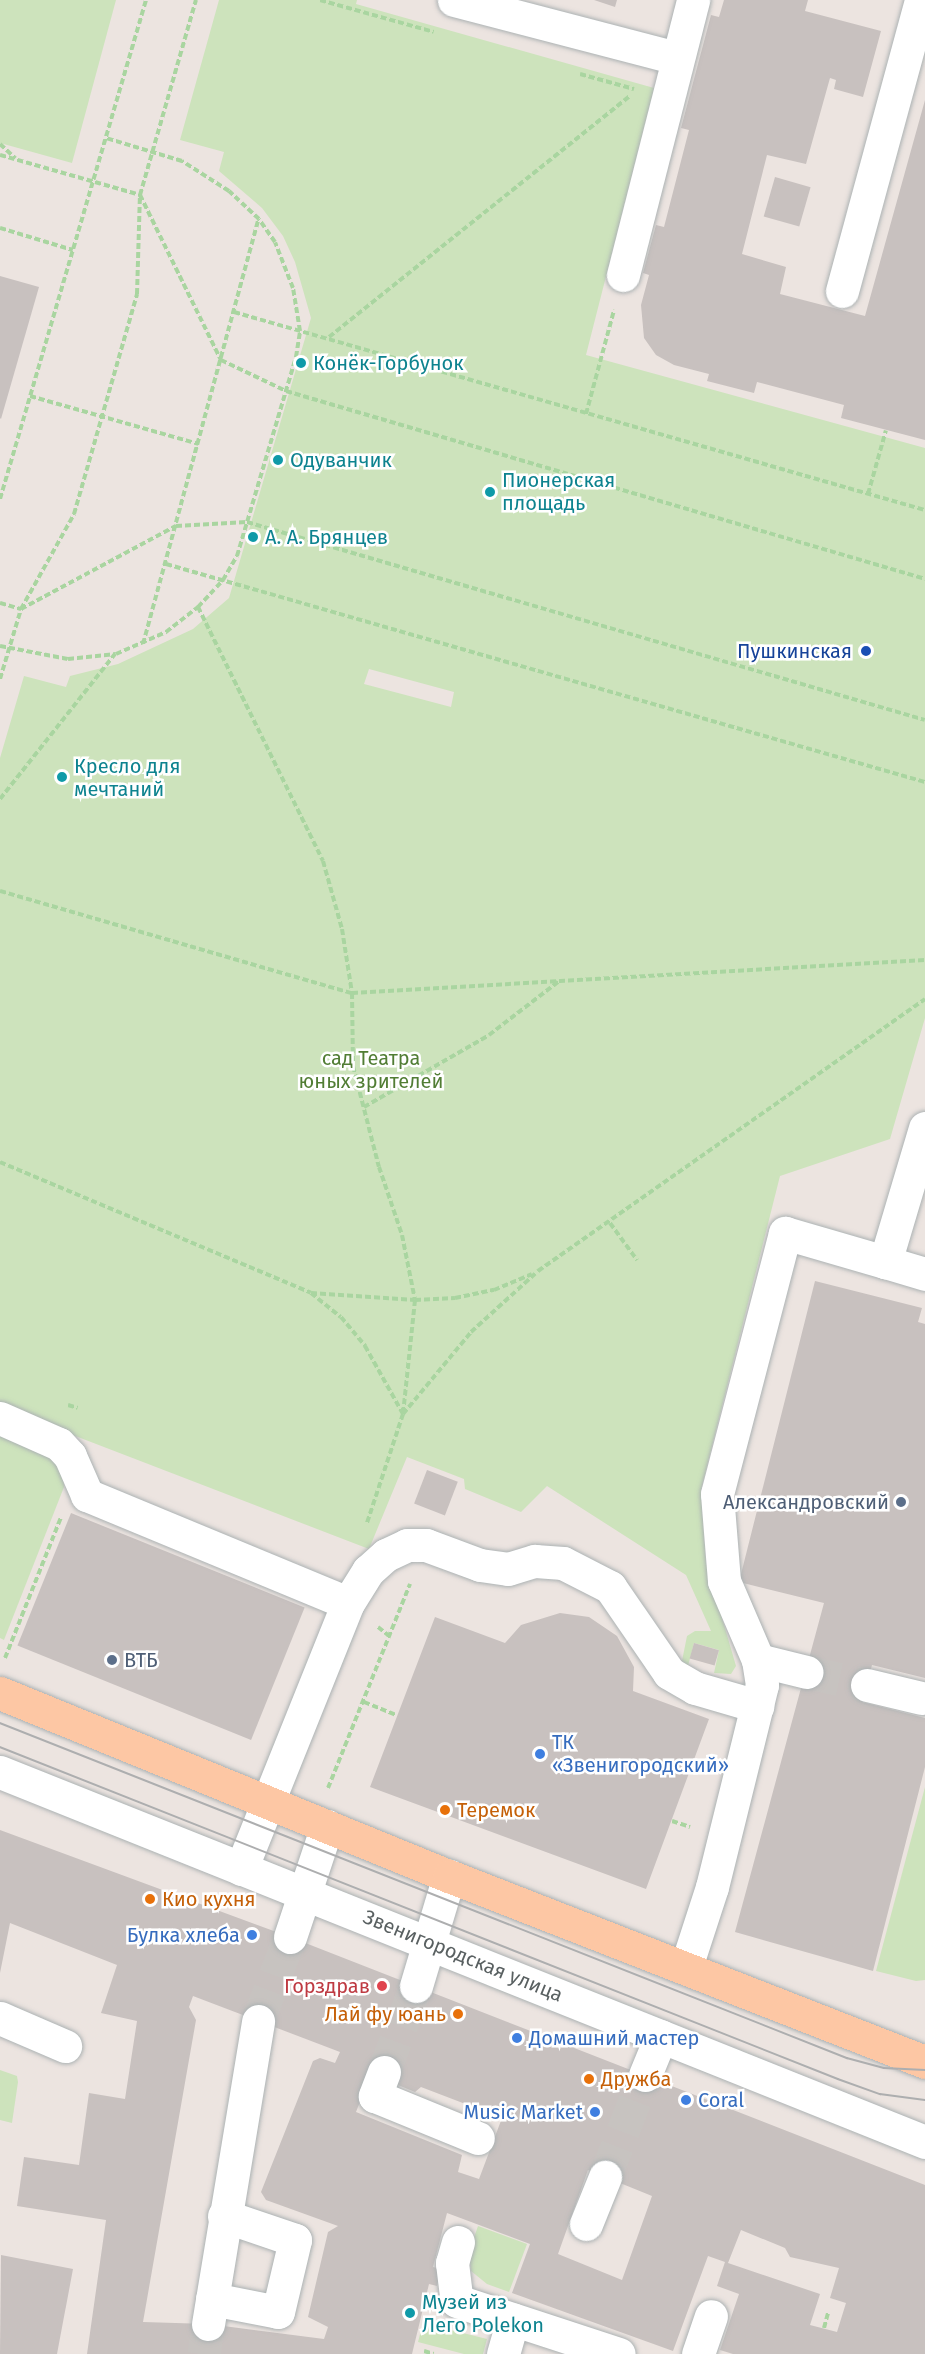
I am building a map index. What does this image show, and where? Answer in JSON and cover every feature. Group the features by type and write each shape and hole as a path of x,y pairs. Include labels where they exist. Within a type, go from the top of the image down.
{"main road":[{"path":"0,1693 449,1876 925,2062"}],"street":[{"path":"623,274 693,0"},
{"path":"842,291 921,0"},
{"path":"474,3 677,58"},
{"path":"885,1262 925,1128"},
{"path":"686,1967 712,1887 762,1685 758,1660 724,1581 717,1494 784,1233 925,1274"},
{"path":"0,1418 59,1444 70,1456 76,1477 87,1495 348,1603"},
{"path":"241,1869 266,1800 348,1603 368,1571 387,1555 407,1545 426,1545 480,1565 508,1569 534,1562 563,1563 610,1587 669,1673 695,1688 757,1706"},
{"path":"758,1660 807,1672"},
{"path":"867,1685 921,1698"},
{"name":"Звенигородская улица","path":"0,1772 925,2142"},
{"path":"290,1937 327,1826"},
{"path":"416,1986 449,1876"},
{"path":"0,2018 65,2046"},
{"path":"224,2216 295,2240 278,2312 210,2311 224,2216 258,2021"},
{"path":"645,2075 661,2036"},
{"path":"384,2072 375,2096 477,2138"},
{"path":"586,2224 605,2177"},
{"path":"458,2242 452,2263 457,2301 619,2354"},
{"path":"698,2354 711,2316"},
{"path":"503,2354 513,2319"}],"path":[{"path":"0,499 146,0"},
{"path":"0,679 21,609 74,514 137,294 140,195 196,0"},
{"path":"328,338 677,58"},
{"path":"0,646 68,659 116,654 143,644 198,608 223,580 237,556 286,390 300,331 287,267 259,219 204,174 153,152 106,138"},
{"path":"0,144 16,159"},
{"path":"0,155 140,195 221,360 286,390 925,579"},
{"path":"143,644 259,219"},
{"path":"0,228 73,250"},
{"path":"586,414 623,274"},
{"path":"234,312 925,510"},
{"path":"30,396 198,444"},
{"path":"868,494 886,430"},
{"path":"0,603 21,609 176,526 247,522 925,720"},
{"path":"166,564 925,782"},
{"path":"198,608 323,861 342,929 352,993 353,1066 402,1235 415,1300 403,1414 363,1535"},
{"path":"0,799 116,654"},
{"path":"0,891 352,993 925,960"},
{"path":"364,1107 489,1035 559,981"},
{"path":"403,1414 471,1332 538,1271 610,1223 925,999"},
{"path":"0,1162 311,1293 341,1317 365,1346 403,1414"},
{"path":"610,1223 637,1260"},
{"path":"311,1293 415,1300 455,1298 494,1290 538,1271"},
{"path":"5,1658 76,1477"},
{"path":"328,1789 426,1545"},
{"path":"348,1603 389,1636"},
{"path":"364,1702 397,1715"},
{"path":"672,1821 693,1829"},
{"path":"824,2328 828,2313"},
{"path":"424,2351 434,2354"}],"green space":[{"path":"0,0 116,0 72,163 0,143"},
{"name":"сад Театра юных зрителей","path":"219,0 357,0 356,4 654,88 586,355 925,448 925,1018 890,1139 780,1176 701,1490 706,1563 736,1666 731,1674 714,1673 719,1650 694,1643 688,1666 682,1661 687,1636 695,1631 711,1631 686,1575 547,1486 521,1512 465,1489 464,1479 407,1457 369,1549 0,1407 0,758 24,676 66,687 70,676 118,664 193,629 229,598 311,318 295,262 283,236 262,208 219,171 224,152 180,140","holes":["369,669 454,692 451,707 364,684"]},
{"path":"0,1429 48,1448 64,1477 64,1487 4,1640 0,1638"},
{"path":"925,1787 925,1980 916,1981 876,1971"},
{"path":"0,2070 17,2076 12,2123 0,2120"},
{"path":"478,2226 527,2244 509,2292 487,2284 471,2271 469,2252"},
{"path":"423,2323 487,2339 483,2354 464,2354 418,2342"}],"building":[{"path":"594,0 617,0 615,7"},
{"path":"724,0 808,0 805,11 881,31 863,97 834,89 836,80 830,78 806,164 767,155 742,254 786,267 780,294 865,316 925,100 925,440 841,418 844,405 757,382 754,393 707,381 709,374 674,365 656,355 644,338 641,305 649,275 643,273 656,225 664,227 689,130 681,128 711,15 719,17"},
{"path":"775,177 811,187 799,227 764,216"},
{"path":"0,276 39,287 1,419 0,418"},
{"path":"815,1281 922,1308 918,1322 925,1324 925,1678 872,1665 862,1702 925,1718 925,1767 873,1971 735,1932 824,1603 739,1582"},
{"path":"427,1470 458,1482 445,1515 414,1504"},
{"path":"71,1513 305,1607 251,1740 17,1646"},
{"name":"ТК «Звенигородский»","path":"560,1613 589,1617 617,1636 634,1667 633,1691 709,1719 646,1889 370,1787 435,1617 505,1643 521,1625"},
{"path":"694,1643 719,1650 715,1666 690,1658"},
{"path":"0,1830 290,1937 925,2185 925,2354 733,2354 720,2350 739,2294 717,2286 725,2262 708,2256 673,2351 512,2293 530,2244 447,2213 433,2267 441,2269 437,2286 429,2284 412,2354 87,2354 106,2220 17,2206 24,2157 79,2165 89,2093 125,2099 137,2021 101,2013 117,1965 10,1923 0,1973","holes":["193,1996 340,2052 335,2063 320,2058 313,2061 261,2192 266,2200 338,2226 328,2232 308,2317 328,2327 324,2339 208,2324 143,2322 196,2020 189,2007","373,2068 393,2083 415,2092 421,2087 502,2118 479,2179 458,2172 462,2155 356,2112","588,2170 652,2196 622,2280 558,2254","741,2230 785,2248 790,2257 839,2268 830,2298 846,2303 837,2332 810,2325 820,2294 728,2263"]},
{"path":"1,2255 73,2269 57,2354 0,2354"}],"tunnel":[{"path":"807,1672 867,1685"},
{"path":"258,2021 290,1937"},
{"path":"384,2072 416,1986"},
{"path":"605,2177 645,2075"},
{"path":"204,2354 208,2324"}],"tram line":[{"path":"0,1723 847,2058 884,2068 925,2070"},
{"path":"0,1747 838,2079 880,2094 925,2100"}],"place":[{"name":"Конёк-Горбунок","path":"301,363"},
{"name":"Одуванчик","path":"278,460"},
{"name":"Пионерская площадь","path":"490,492"},
{"name":"А. А. Брянцев","path":"253,537"},
{"name":"Пушкинская","path":"866,651"},
{"name":"Кресло для мечтаний","path":"62,777"},
{"name":"Александровский","path":"901,1502"},
{"name":"ВТБ","path":"112,1660"},
{"name":"ТК «Звенигородский»","path":"540,1754"},
{"name":"Теремок","path":"445,1810"},
{"name":"Кио кухня","path":"150,1899"},
{"name":"Булка хлеба","path":"252,1935"},
{"name":"Горздрав","path":"382,1986"},
{"name":"Лай фу юань","path":"458,2014"},
{"name":"Домашний мастер","path":"517,2038"},
{"name":"Дружба","path":"589,2079"},
{"name":"Coral","path":"686,2100"},
{"name":"Music Market","path":"595,2112"},
{"name":"Музей из Лего Polekon","path":"410,2313"}]}
